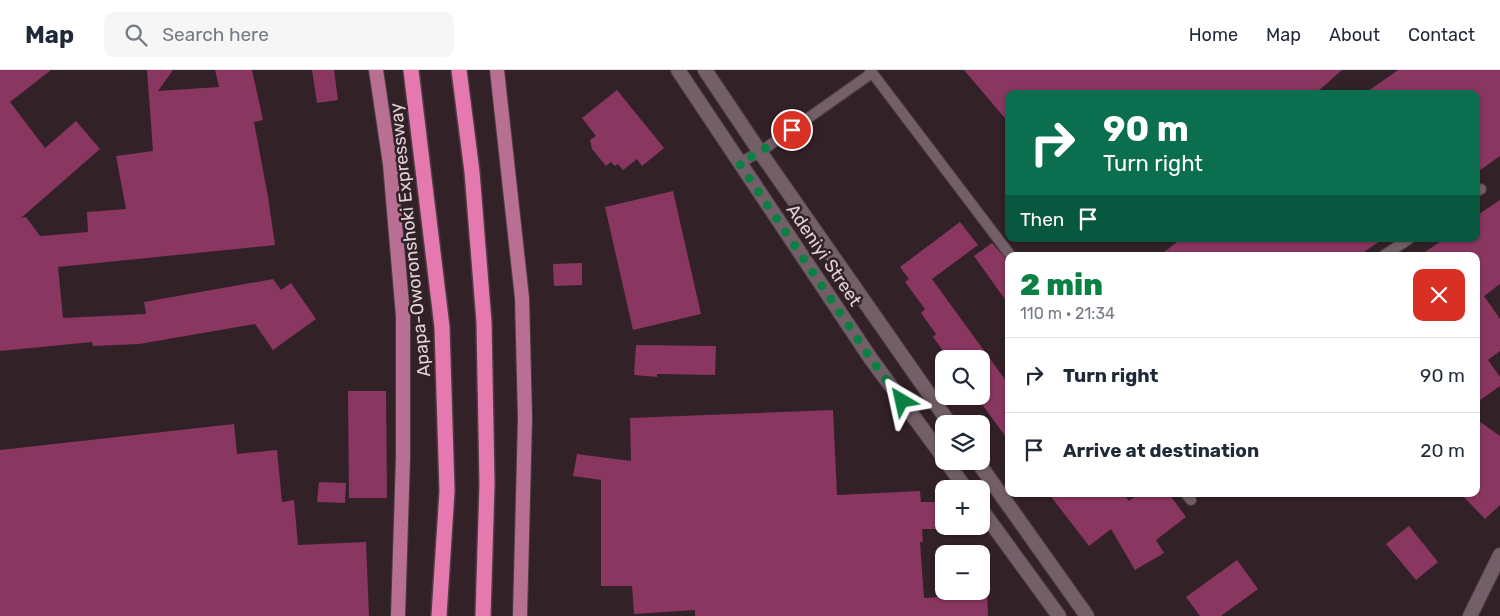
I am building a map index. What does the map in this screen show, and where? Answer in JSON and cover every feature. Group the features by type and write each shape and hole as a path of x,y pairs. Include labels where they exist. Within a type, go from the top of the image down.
{"highway":[{"name":"Apapa-Oworonshoki Expressway","path":"412,70 442,327 448,491 439,616"},
{"path":"459,70 472,172 484,322 488,484 483,616"}],"main road":[{"name":"Apapa-Oworonshoki Expressway","path":"376,70 390,164 403,316 403,458 398,616"},
{"path":"497,70 522,298 525,418 520,616"}],"street":[{"name":"Adeniyi Street","path":"678,70 871,359 935,446"},
{"name":"Adeniyi Street","path":"705,70 944,415"},
{"path":"983,470 1087,616"},
{"path":"990,522 1059,616"},
{"path":"1470,616 1500,555"}],"lane":[{"path":"739,163 760,152 871,71 1007,252"},
{"path":"1389,252 1404,242"}],"building":[{"path":"0,70 51,70 10,102 45,148 76,121 100,149 21,218 26,217 40,236 88,232 87,212 126,209 116,156 153,151 147,70 173,70 158,91 219,87 215,70 252,70 263,120 254,122 275,245 58,267 63,318 146,314 144,302 273,279 281,290 291,283 316,319 273,350 255,324 139,344 93,346 92,342 0,351"},
{"path":"312,70 334,70 338,100 317,103"},
{"path":"964,70 1342,70 1320,90 1005,90 1005,118"},
{"path":"1398,70 1500,70 1500,156 1480,170 1480,90 1370,90"},
{"path":"617,90 664,148 642,166 637,159 623,170 618,164 615,166 611,162 606,166 592,149 590,140 596,136 582,118"},
{"path":"673,191 701,314 633,330 605,207"},
{"path":"1500,200 1500,284 1484,296 1500,319 1500,351 1488,360 1500,377 1500,386 1480,400 1480,252 1425,252 1440,242 1480,242 1480,213"},
{"path":"960,222 978,245 932,279 984,350 942,350 933,337 936,334 921,313 925,309 905,282 909,279 900,267"},
{"path":"1177,242 1379,242 1364,252 1164,252"},
{"path":"992,243 1005,258 1005,299 974,256"},
{"path":"582,263 582,285 554,286 553,264"},
{"path":"636,345 716,346 715,375 657,374 657,377 634,375"},
{"path":"990,359 1005,379 1005,436 982,405 990,405"},
{"path":"348,391 386,391 387,498 349,498"},
{"path":"833,410 837,495 920,491 921,502 935,502 935,529 922,529 923,542 920,542 924,598 935,597 935,600 987,600 988,616 695,616 695,610 634,614 632,586 601,586 601,480 573,476 577,454 631,461 630,418"},
{"path":"1480,422 1500,436 1500,505 1485,519 1464,497 1480,497"},
{"path":"234,424 237,454 277,450 282,502 294,500 298,545 366,542 369,616 0,616 0,450"},
{"path":"319,482 346,483 345,503 317,502"},
{"path":"1051,497 1126,497 1129,501 1135,497 1171,497 1186,517 1156,540 1164,553 1135,570 1111,529 1089,546"},
{"path":"1409,526 1438,562 1416,580 1386,544"},
{"path":"1237,560 1258,589 1221,616 1200,616 1186,597"}],"route":[{"path":"792,130 760,152 739,163 871,359 902,401"}]}
